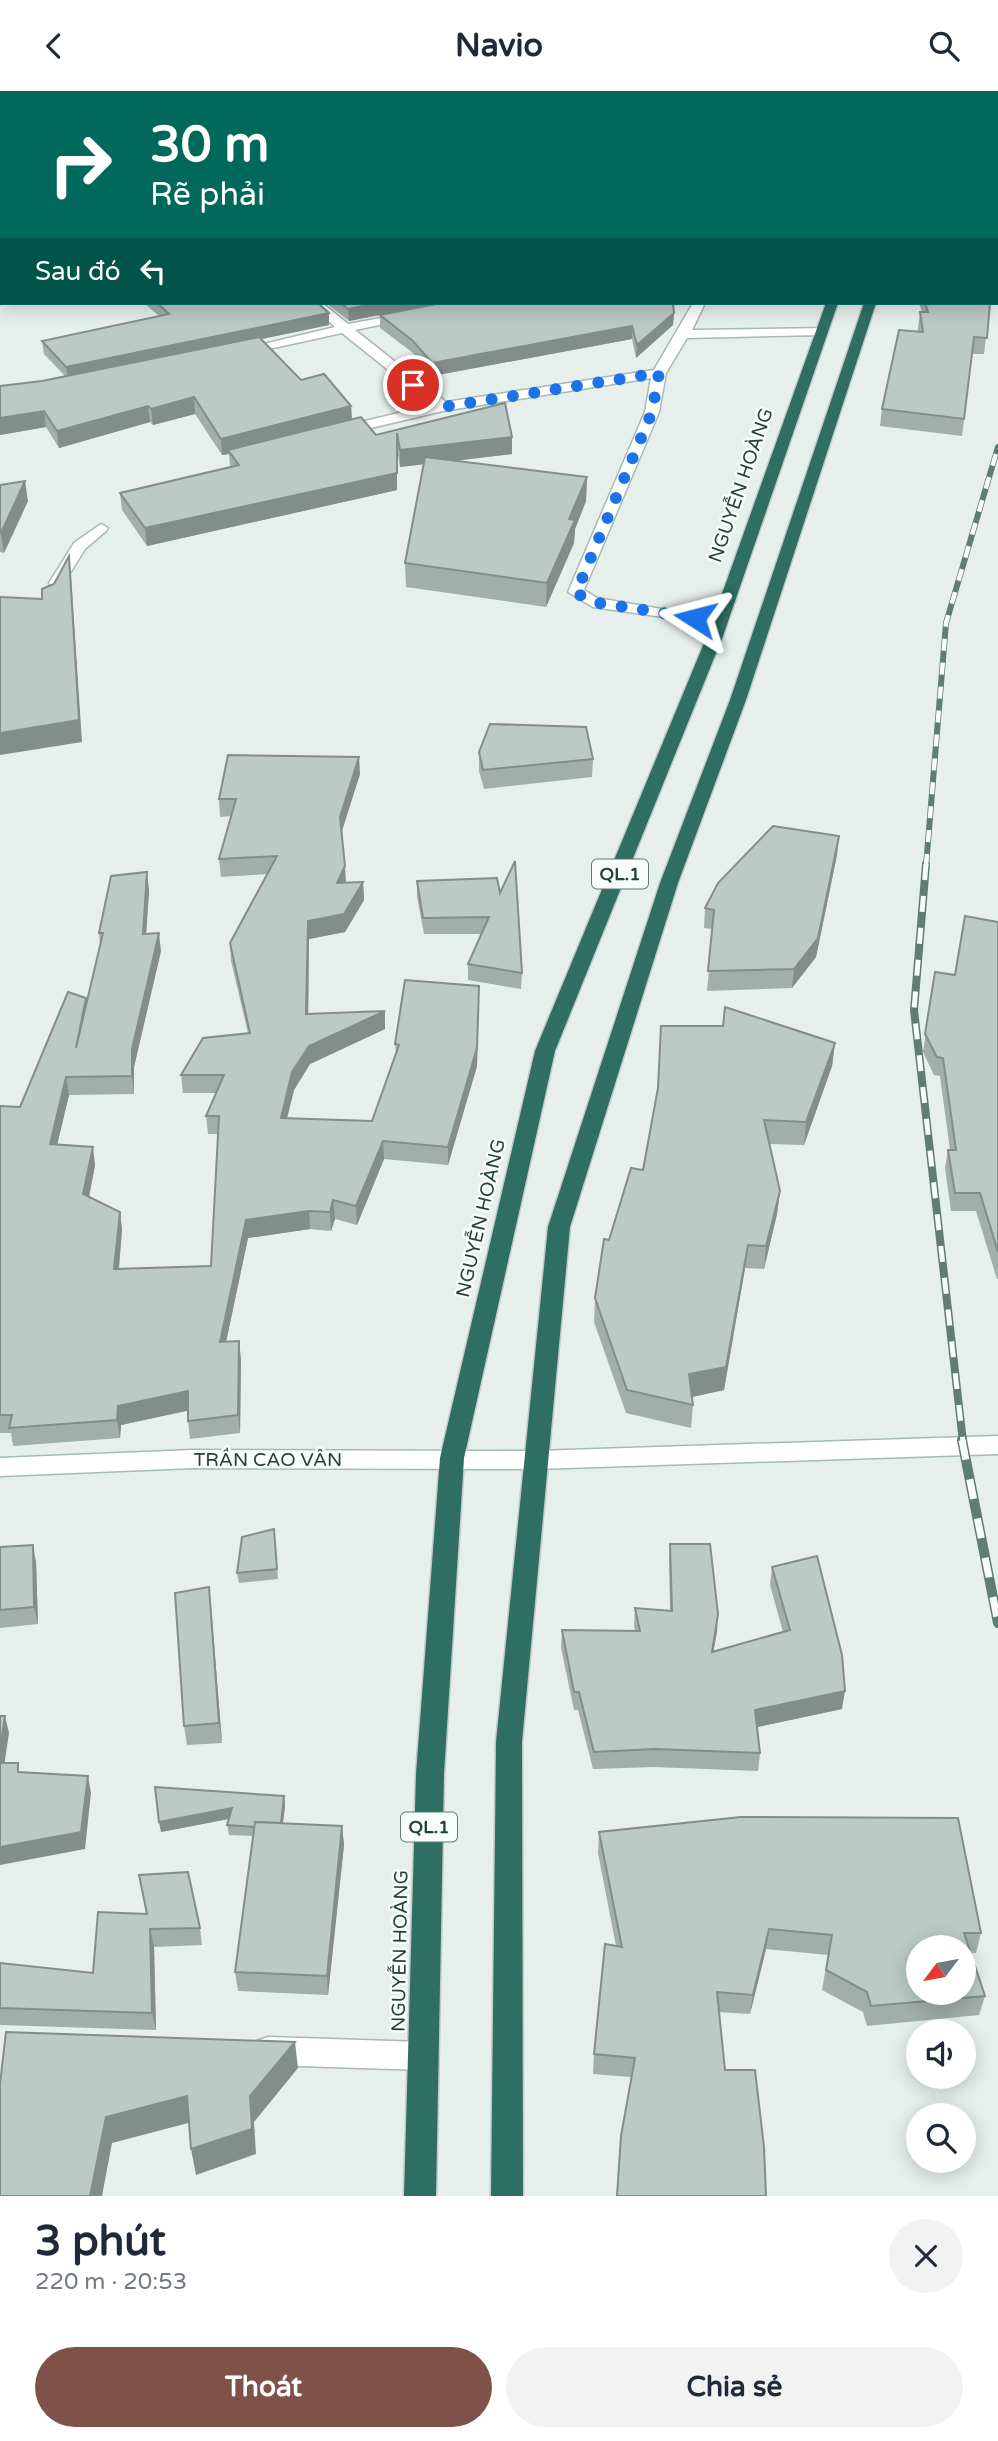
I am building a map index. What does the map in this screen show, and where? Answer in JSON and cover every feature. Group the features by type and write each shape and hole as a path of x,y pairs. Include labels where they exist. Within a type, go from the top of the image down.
{"highway":[{"name":"NGUYỄN HOÀNG","path":"420,2196 430,1774 452,1458 545,1051 637,832 720,623 831,305"},
{"name":"QL.1","path":"507,2196 509,1742 559,1227 669,883 738,700 869,305"}],"street":[{"path":"317,305 398,374 443,407"},
{"path":"698,305 684,334 659,373 652,412 576,593 593,602 720,623"},
{"path":"223,355 419,313"},
{"path":"684,334 822,331"},
{"path":"324,435 443,407 659,373"},
{"path":"49,600 70,558 101,528"},
{"name":"TRẦN CAO VÂN","path":"0,1467 193,1459 536,1460 998,1445"},
{"path":"245,2050 423,2056"}],"building":[{"path":"159,305 320,305 329,313 66,367 42,341 169,314"},
{"path":"343,305 367,305 348,309"},
{"path":"431,305 673,305 674,313 637,345 632,326 432,363 413,341 380,315"},
{"path":"926,305 990,305 987,338 974,337 964,419 882,409 899,330 923,332 920,312 928,312"},
{"path":"259,337 301,380 324,374 351,406 221,439 194,397 151,409 148,406 57,431 44,411 0,418 0,386 42,381"},
{"path":"505,403 512,437 400,450 397,433 397,473 145,528 120,493 239,465 228,450 361,417 376,435"},
{"path":"425,457 587,477 569,519 575,520 547,583 405,563"},
{"path":"25,481 1,533 0,533 0,485"},
{"path":"69,556 79,720 0,733 0,597 42,599 42,589 54,584"},
{"path":"490,724 586,727 593,759 483,770 479,752"},
{"path":"228,755 359,757 340,817 345,866 337,883 363,882 344,914 308,921 306,1014 385,1011 309,1046 292,1072 281,1118 372,1121 399,1045 395,1044 405,980 479,986 477,1048 448,1147 383,1141 356,1206 333,1200 330,1212 309,1211 246,1220 220,1342 239,1341 238,1415 188,1421 188,1391 118,1406 117,1420 9,1428 12,1415 0,1415 0,1106 20,1107 68,992 86,998 76,1048 103,933 99,933 111,876 147,872 143,934 159,933 132,1049 132,1076 66,1077 50,1144 93,1147 83,1194 120,1212 114,1269 211,1266 219,1116 206,1116 224,1075 181,1075 203,1038 250,1033 230,943 277,856 219,859 236,799 219,799"},
{"path":"773,826 839,836 818,938 794,969 708,971 714,910 705,908 718,883"},
{"path":"515,861 522,973 468,964 489,917 423,918 417,881 497,878 500,893"},
{"path":"965,916 998,922 998,1252 980,1193 955,1193 948,1150 956,1150 943,1058 937,1057 925,1034 935,972 955,975"},
{"path":"725,1007 835,1043 806,1122 764,1120 780,1191 766,1246 748,1245 726,1367 689,1374 693,1405 627,1390 595,1298 604,1239 609,1240 631,1168 643,1170 658,1088 661,1026 723,1026"},
{"path":"274,1529 277,1569 237,1573 242,1537"},
{"path":"670,1544 710,1544 718,1614 712,1652 790,1630 772,1567 817,1556 842,1655 845,1691 755,1710 760,1753 655,1749 594,1752 579,1692 574,1692 562,1630 640,1631 635,1608 672,1611"},
{"path":"33,1545 34,1607 0,1610 0,1547"},
{"path":"209,1587 219,1723 184,1726 175,1593"},
{"path":"0,1716 5,1716 0,1748"},
{"path":"0,1763 18,1763 18,1772 88,1776 81,1832 0,1847"},
{"path":"155,1787 284,1796 281,1823 255,1822 255,1827 227,1825 232,1808 159,1822"},
{"path":"741,1817 958,1818 981,1933 906,1935 906,2003 871,2006 867,1992 826,1970 832,1935 769,1929 753,1995 717,1992 725,2070 755,2070 764,2147 766,2196 617,2196 621,2136 635,2058 594,2054 605,1944 622,1947 599,1832"},
{"path":"255,1822 342,1826 327,1976 235,1972"},
{"path":"188,1872 200,1928 150,1929 152,2013 0,2008 0,1963 93,1973 98,1912 147,1914 139,1875"},
{"path":"976,1969 985,1996 976,1997"},
{"path":"6,2032 295,2042 250,2096 252,2129 191,2149 187,2096 106,2117 90,2196 0,2196 0,2084"}],"railway":[{"path":"926,866 946,623 998,447"},
{"path":"926,864 914,1010 963,1442"},
{"path":"962,1440 998,1623"}],"route":[{"path":"413,385 443,407 659,373 652,412 576,593 593,602 695,618"}]}
